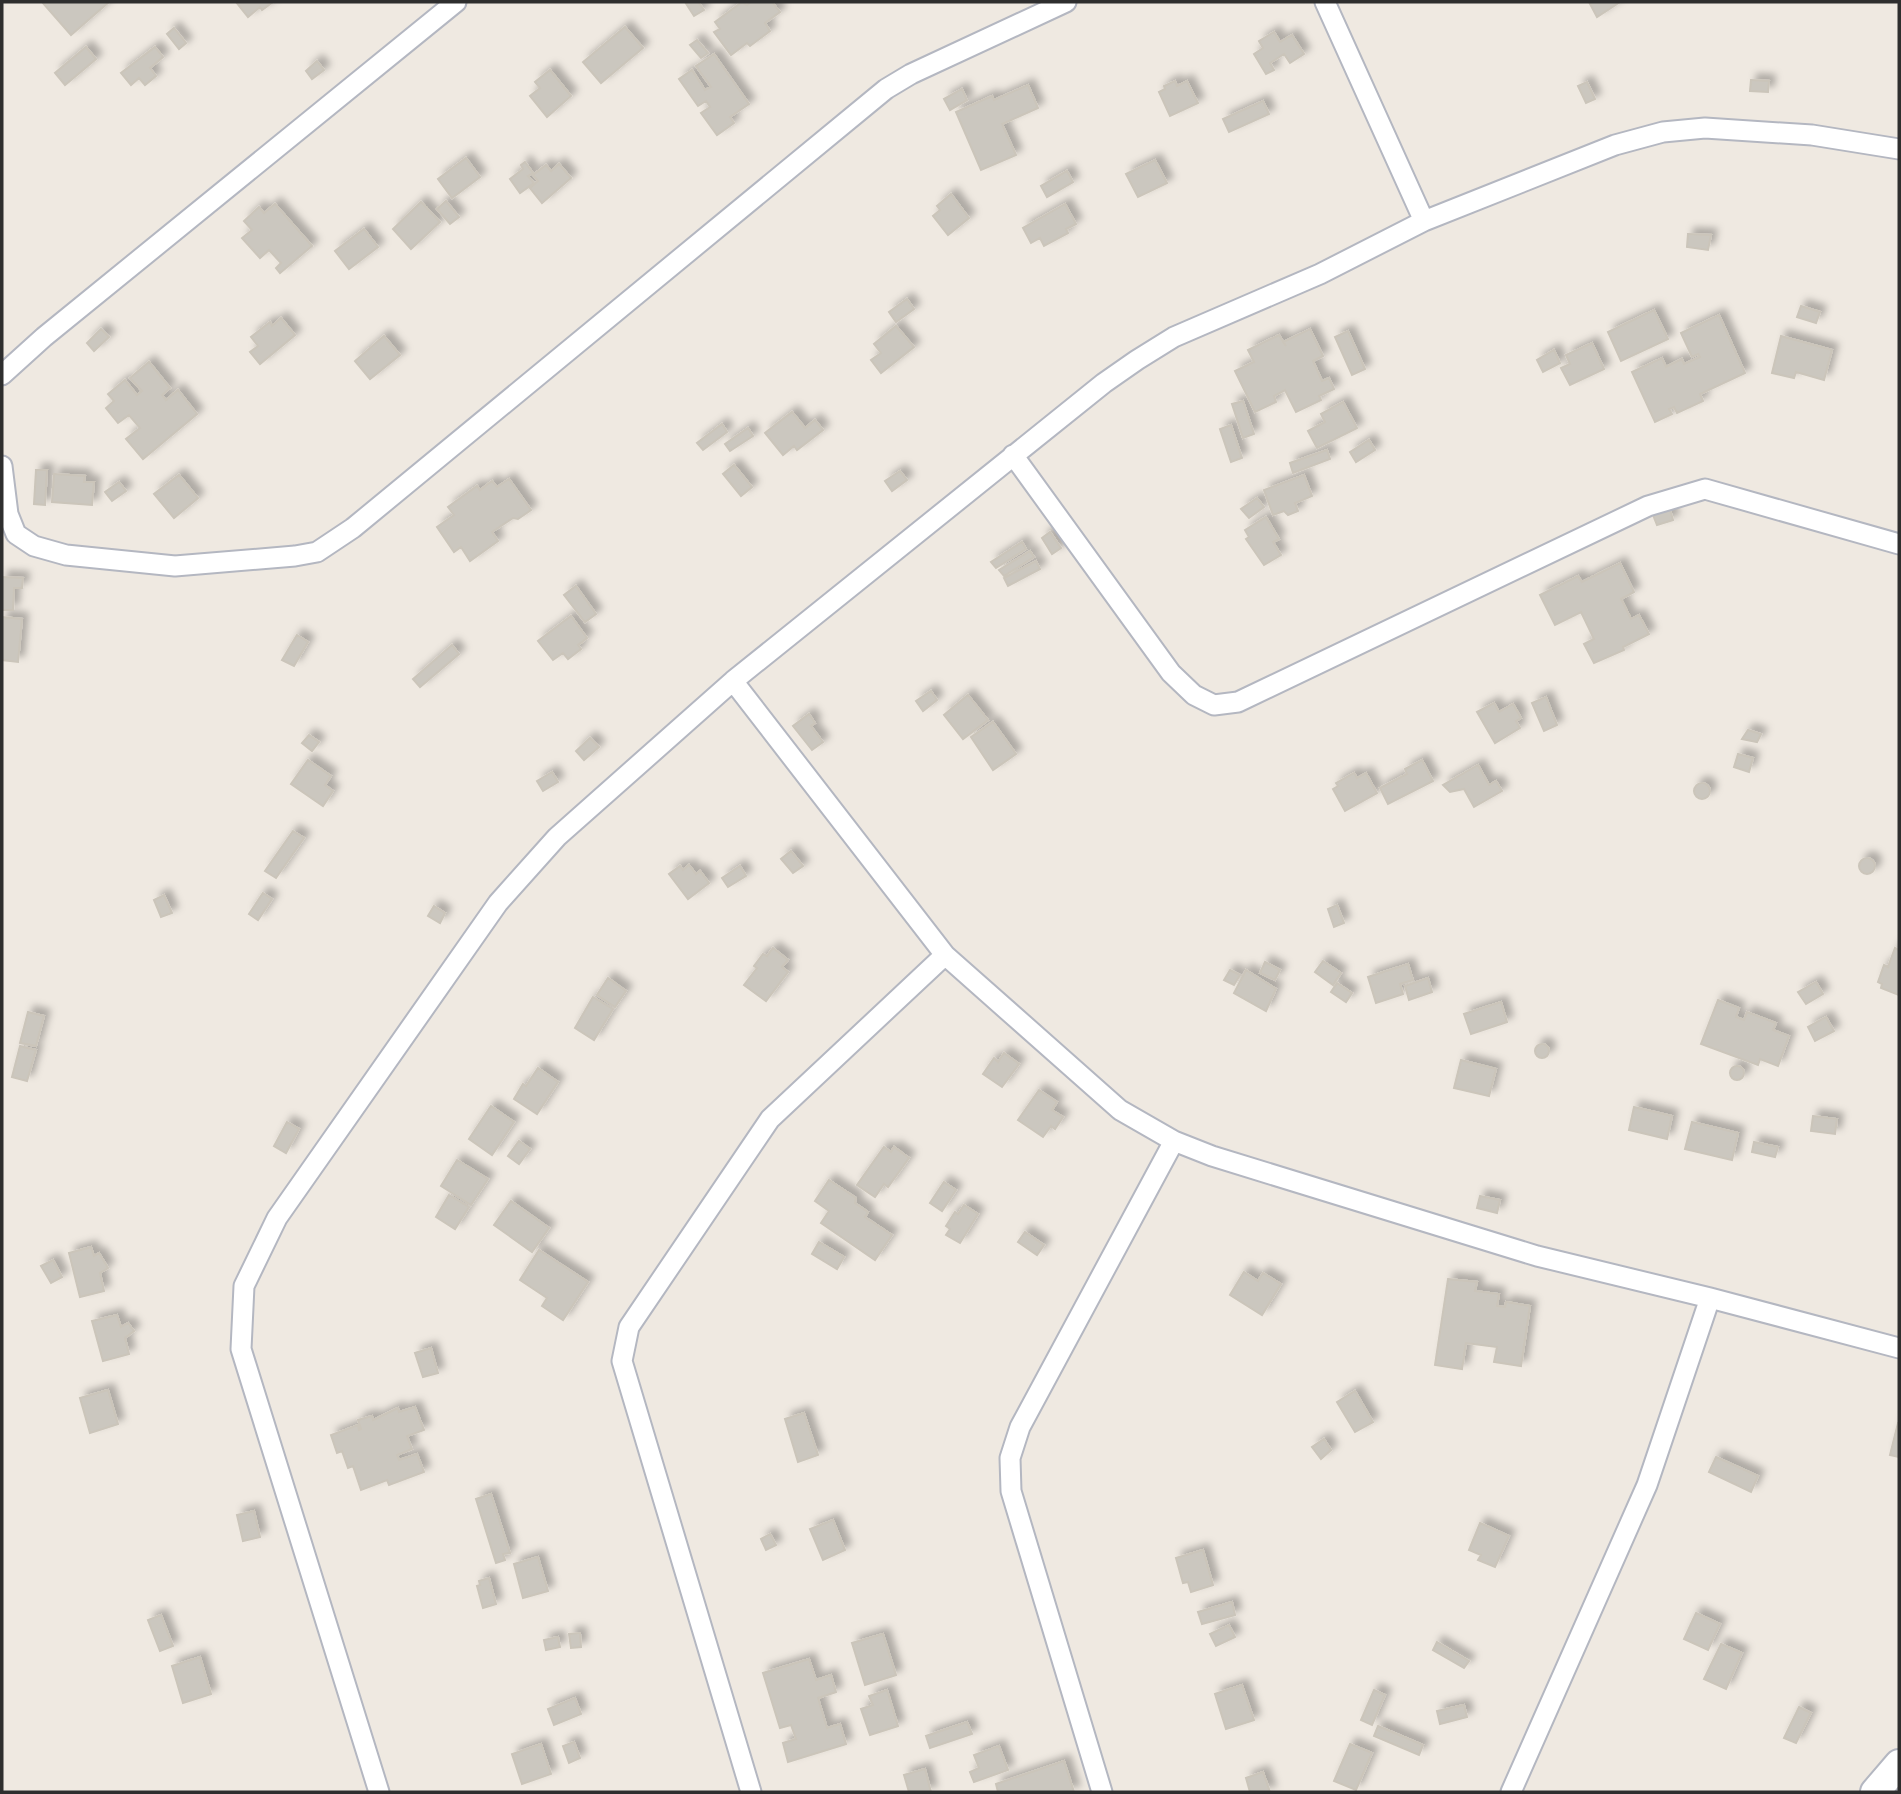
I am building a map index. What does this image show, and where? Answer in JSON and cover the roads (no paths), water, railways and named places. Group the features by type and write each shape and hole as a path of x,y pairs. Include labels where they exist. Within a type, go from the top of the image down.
{"street":[{"path":"2,375 44,337 456,2"},
{"path":"2,466 8,514 16,534 33,546 66,555 175,566 317,552 353,528 886,89 911,74 1066,2"},
{"path":"1325,2 1424,221"},
{"path":"379,1792 241,1349 244,1286 277,1218 498,903 558,837 733,681 1104,383 1174,337 1320,274 1424,221 1615,145 1663,132 1705,128 1812,135 1899,149"},
{"path":"1013,455 1171,673 1194,695 1214,705 1238,702 1648,506 1705,489 1899,544"},
{"path":"733,681 946,955 1120,1110 1174,1141 1212,1156 1537,1256 1899,1348"},
{"path":"751,1792 622,1361 629,1327 771,1119 946,955"},
{"path":"1101,1792 1011,1491 1010,1458 1020,1427 1174,1141"},
{"path":"1511,1792 1647,1485 1710,1298"},
{"path":"1875,1792 1899,1764"}]}
